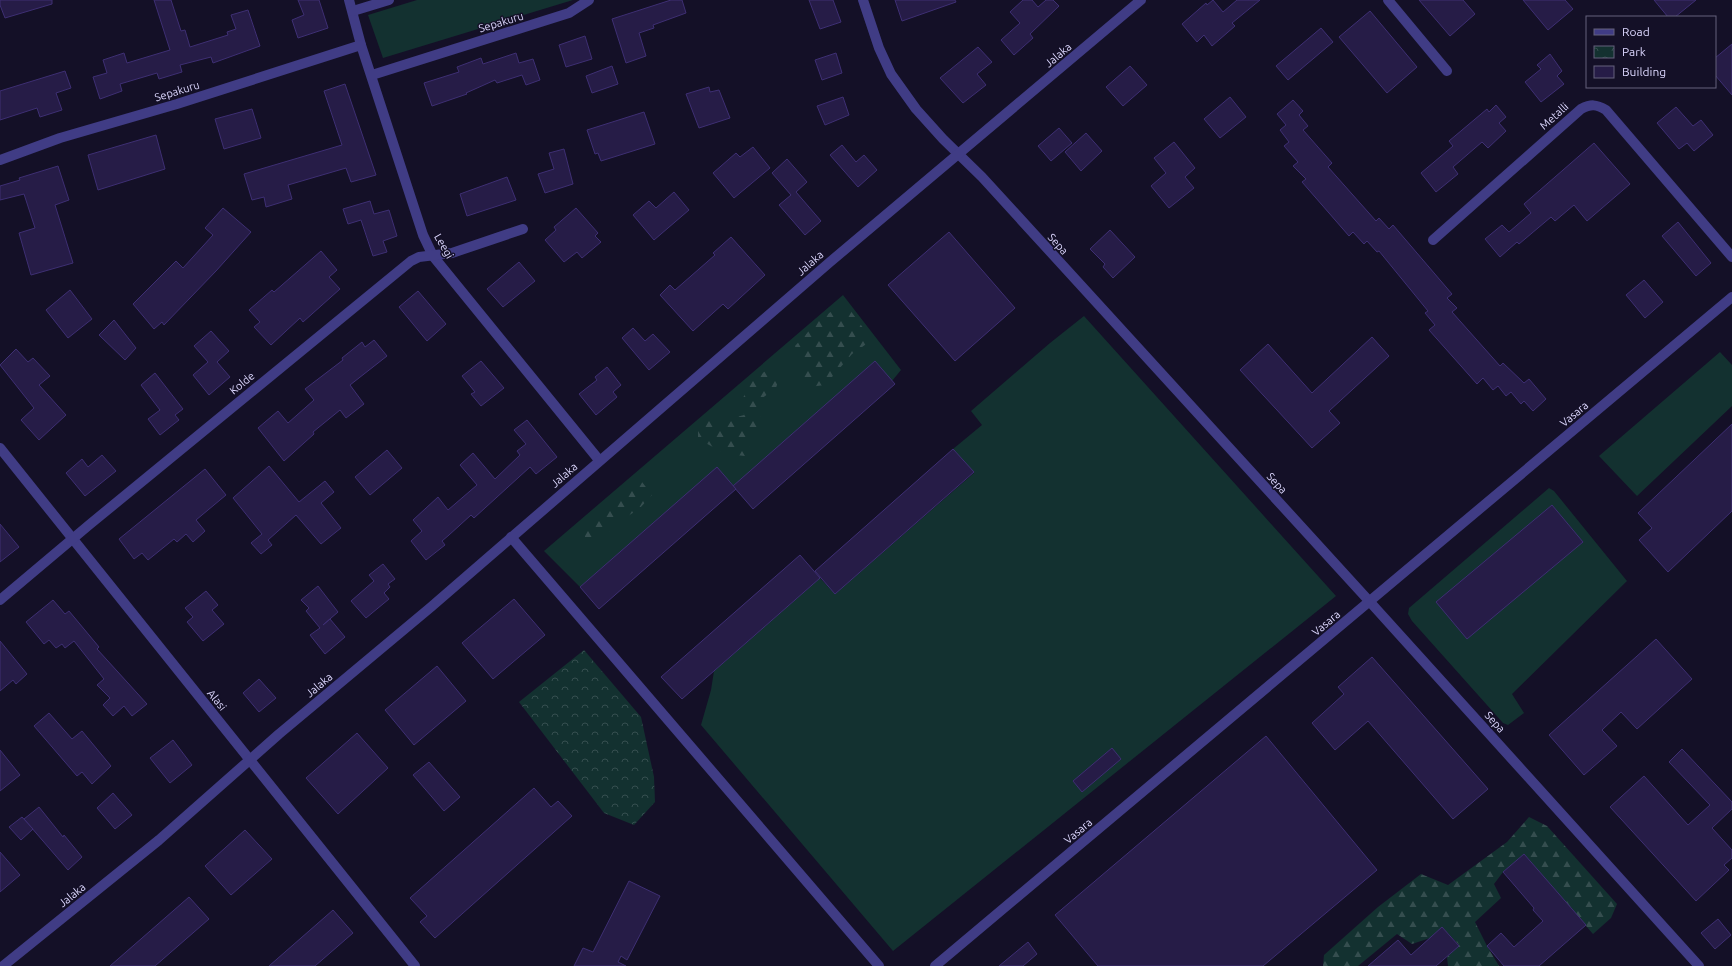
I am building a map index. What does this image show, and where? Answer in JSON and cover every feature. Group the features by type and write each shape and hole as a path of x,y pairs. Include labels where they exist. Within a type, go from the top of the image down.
{"street":[{"name":"Leegi","path":"349,0 361,44 424,235 433,256 599,460"},
{"path":"353,11 389,0"},
{"name":"Sepakuru","path":"372,75 570,13 590,0"},
{"name":"Sepa","path":"863,0 879,48 891,74 916,109 957,155 982,177 1700,966"},
{"name":"Jalaka","path":"3,966 159,840 249,760 599,460 1141,0"},
{"path":"1388,0 1446,71"},
{"name":"Sepakuru","path":"0,160 60,138 177,104 361,44"},
{"name":"Metalli","path":"1433,240 1581,109 1588,106 1597,105 1606,110 1732,257"},
{"name":"Kolde","path":"0,600 411,261 419,257 452,253 522,229"},
{"name":"Vasara","path":"935,966 1732,297"},
{"name":"Alasi","path":"0,448 415,966"},
{"path":"511,537 879,966"}],"green space":[{"path":"417,0 573,0 383,58 368,15"},
{"path":"843,295 901,370 892,381 733,486 717,468 580,587 544,551"},
{"path":"835,309 850,310 872,340 852,354 825,385 801,388 804,369 795,346 819,320"},
{"path":"1084,316 1336,596 893,951 701,725 711,690 714,671 820,578 835,594 974,473 953,449 982,425 971,411 1050,343"},
{"path":"1720,352 1732,365 1732,406 1637,496 1599,456"},
{"path":"782,368 776,388 761,399 760,422 745,456 726,454 698,439 698,422 714,413 716,422 727,426 733,418 744,415 742,400 751,382 768,369"},
{"path":"642,482 652,495 639,509 620,521 601,539 585,537 584,529 623,491"},
{"path":"1549,488 1554,491 1627,581 1512,694 1524,713 1508,725 1503,723 1412,621 1408,614 1409,608"},
{"path":"584,650 641,717 654,777 655,802 634,825 604,813 519,702"},
{"path":"1529,817 1547,826 1617,904 1611,918 1593,934 1524,854 1503,872 1494,884 1501,898 1475,922 1499,966 1448,966 1447,957 1459,945 1442,927 1430,938 1412,944 1397,934 1358,966 1323,966 1324,955 1378,907 1421,874 1448,885 1507,842"}],"building":[{"path":"0,0 52,0 52,4 5,18 0,5"},
{"path":"154,0 171,0 181,31 185,30 190,47 228,35 227,32 236,29 231,15 248,10 260,46 213,63 211,57 180,65 182,72 159,79 157,73 120,84 122,91 100,99 93,77 107,73 103,60 124,53 127,63 170,50"},
{"path":"298,0 319,0 328,28 298,38 292,20 304,15"},
{"path":"671,0 682,0 686,13 653,25 654,28 639,33 646,56 626,63 612,19"},
{"path":"809,0 833,0 841,22 820,29"},
{"path":"895,0 955,0 956,2 902,21"},
{"path":"1023,0 1032,0 1038,7 1046,0 1053,0 1059,6 1030,34 1033,38 1014,55 1001,40 1020,23 1010,12"},
{"path":"1213,0 1223,12 1237,0 1260,0 1232,23 1235,26 1212,46 1204,35 1197,42 1182,24 1206,3 1207,5"},
{"path":"1419,0 1463,0 1475,14 1450,36"},
{"path":"1523,0 1565,0 1573,9 1548,30"},
{"path":"1654,0 1696,0 1676,16 1667,16"},
{"path":"1370,11 1417,67 1387,93 1339,37"},
{"path":"1321,28 1333,42 1288,80 1276,66"},
{"path":"585,36 592,59 566,67 559,45"},
{"path":"1732,44 1732,95 1716,76 1716,57"},
{"path":"978,47 992,62 977,74 986,85 963,103 940,78"},
{"path":"516,53 519,63 533,59 540,80 526,85 522,75 497,83 495,80 466,93 467,94 432,106 424,83 459,72 457,67 481,58 483,64"},
{"path":"836,53 842,73 822,80 815,60"},
{"path":"1550,54 1562,71 1557,76 1564,84 1541,102 1525,82 1541,69 1537,65"},
{"path":"612,66 618,84 592,93 586,76"},
{"path":"1130,66 1147,85 1123,106 1106,87"},
{"path":"65,71 71,88 56,93 62,110 40,117 37,108 0,120 0,91"},
{"path":"345,84 376,175 351,182 346,168 288,185 292,199 266,207 264,197 252,200 244,174 342,145 324,91"},
{"path":"709,87 710,92 719,90 730,118 699,128 686,94"},
{"path":"843,97 849,115 825,125 817,106"},
{"path":"1230,97 1246,117 1220,138 1204,119"},
{"path":"1293,100 1303,111 1299,115 1308,126 1303,130 1332,163 1328,167 1376,221 1379,218 1389,229 1393,225 1452,294 1447,298 1457,308 1452,312 1500,366 1503,363 1524,383 1529,379 1546,399 1533,411 1524,401 1521,404 1511,392 1506,396 1498,386 1493,390 1483,378 1477,384 1429,330 1435,325 1425,313 1428,311 1379,251 1377,252 1367,241 1364,244 1353,232 1349,236 1302,182 1306,179 1293,166 1298,162 1284,146 1289,142 1280,130 1286,125 1277,114"},
{"path":"1496,105 1506,117 1499,123 1506,131 1488,148 1482,142 1453,167 1458,174 1436,192 1421,173 1453,146 1449,141 1487,109 1489,112"},
{"path":"1676,107 1693,126 1701,120 1713,135 1694,151 1687,143 1679,149 1657,123"},
{"path":"252,109 261,138 224,149 215,119"},
{"path":"644,112 655,144 601,161 598,153 595,154 587,130"},
{"path":"1059,128 1072,143 1051,161 1038,146"},
{"path":"1086,133 1102,151 1081,171 1065,152"},
{"path":"156,135 165,169 98,190 88,155"},
{"path":"1174,142 1195,168 1185,177 1194,188 1169,208 1151,186 1166,173 1154,158"},
{"path":"1594,143 1630,184 1587,221 1574,205 1555,221 1551,217 1519,244 1517,242 1500,257 1485,239 1502,225 1509,232 1531,213 1524,204"},
{"path":"842,145 856,162 864,155 877,170 858,187 830,155"},
{"path":"753,147 770,168 734,198 713,173 736,153 740,157"},
{"path":"564,149 573,184 545,193 538,174 554,169 549,153"},
{"path":"787,159 807,182 796,192 821,221 805,235 779,205 791,195 772,173"},
{"path":"58,166 69,200 55,205 73,263 31,275 19,233 35,228 24,194 0,200 0,186 20,180 19,178"},
{"path":"507,177 516,200 467,216 460,194"},
{"path":"674,192 689,210 654,240 633,215 649,201 656,208"},
{"path":"370,201 374,214 389,210 397,236 383,241 387,252 373,256 361,220 348,224 343,209"},
{"path":"223,208 251,232 164,325 162,322 154,329 133,304 176,261 183,268 213,235 205,228"},
{"path":"576,208 598,233 595,236 601,242 582,258 577,252 564,262 545,240 556,230 554,227"},
{"path":"1678,222 1711,263 1696,276 1662,236"},
{"path":"1110,230 1135,257 1113,278 1103,267 1105,264 1090,249"},
{"path":"949,232 1015,308 955,361 888,285"},
{"path":"731,237 765,275 728,309 723,304 693,331 660,295 670,285 675,290 715,255 713,253"},
{"path":"321,251 337,270 329,277 340,289 303,322 300,318 271,345 254,327 260,322 249,310 272,290 274,292"},
{"path":"519,262 535,281 503,307 487,289"},
{"path":"1644,280 1663,302 1645,318 1626,295"},
{"path":"70,290 92,319 68,338 46,310"},
{"path":"418,291 446,324 427,341 399,307"},
{"path":"114,320 136,348 125,360 99,335"},
{"path":"633,328 645,341 653,334 670,352 649,370 622,338"},
{"path":"211,331 229,351 217,362 230,377 209,395 193,375 208,362 194,346"},
{"path":"1372,337 1389,356 1329,411 1340,423 1312,448 1240,370 1268,344 1312,393"},
{"path":"374,340 387,356 350,385 364,404 346,418 340,410 313,432 314,434 284,461 258,428 278,411 288,423 314,400 305,389 343,360 342,358 362,342 365,347"},
{"path":"16,349 28,362 33,358 50,376 39,385 66,415 39,440 21,420 34,408 0,365"},
{"path":"481,361 504,388 481,406 471,394 475,392 462,376"},
{"path":"875,361 895,384 753,509 733,486"},
{"path":"607,367 621,385 613,392 617,397 596,415 579,394 597,380 595,377"},
{"path":"155,373 183,409 175,415 179,420 160,435 148,419 160,410 141,385"},
{"path":"527,420 557,457 536,474 530,467 474,518 471,515 442,541 445,545 426,560 411,541 422,531 413,520 438,497 448,510 477,485 460,465 473,453 495,479 520,455 517,451 526,444 514,430"},
{"path":"1732,424 1732,511 1668,572 1639,540 1652,528 1638,513"},
{"path":"953,449 974,472 835,594 815,571"},
{"path":"387,450 402,468 370,495 355,477"},
{"path":"102,455 116,471 85,496 66,473 82,459 88,467"},
{"path":"269,466 299,502 325,481 334,492 321,503 341,528 321,544 296,515 268,540 272,545 261,554 251,543 262,534 233,498"},
{"path":"717,467 736,489 599,609 580,587"},
{"path":"205,469 226,495 196,520 205,531 193,542 186,534 177,542 174,539 148,560 142,553 134,559 119,539"},
{"path":"1552,505 1583,542 1467,639 1436,602"},
{"path":"0,524 19,547 0,562"},
{"path":"800,555 820,578 682,699 661,677"},
{"path":"383,564 395,579 388,584 390,587 384,593 389,599 366,618 351,601 374,581 369,575"},
{"path":"318,586 338,612 323,625 330,619 345,637 325,654 310,635 320,628 306,611 309,608 301,600"},
{"path":"206,591 218,605 212,610 224,624 203,641 187,622 193,617 185,608"},
{"path":"514,599 545,635 493,679 462,643"},
{"path":"53,600 65,614 69,611 99,647 97,649 147,704 132,716 124,706 113,716 103,705 110,698 97,685 104,679 74,641 65,648 62,644 56,648 49,640 44,644 26,622"},
{"path":"1656,639 1692,679 1637,729 1621,712 1602,730 1617,746 1584,775 1549,735"},
{"path":"0,641 27,674 16,684 13,680 0,691"},
{"path":"1372,657 1488,789 1453,819 1368,721 1335,750 1312,723 1344,694 1338,687"},
{"path":"437,666 466,701 414,745 385,710"},
{"path":"259,679 276,698 259,712 243,693"},
{"path":"49,713 72,739 82,731 111,766 92,784 82,772 77,776 34,726"},
{"path":"357,733 388,768 338,814 306,778"},
{"path":"1266,736 1377,870 1263,966 1098,966 1055,915"},
{"path":"173,740 192,765 170,783 150,758"},
{"path":"1112,748 1121,759 1082,792 1073,781"},
{"path":"1682,749 1732,802 1732,809 1712,828 1732,850 1732,858 1724,865 1729,870 1696,901 1610,807 1644,776 1688,825 1710,805 1669,762"},
{"path":"0,750 20,775 0,791"},
{"path":"429,762 460,797 444,811 413,775"},
{"path":"534,788 551,807 558,801 572,816 435,938 420,922 427,916 410,898"},
{"path":"113,793 132,815 115,829 97,808"},
{"path":"39,807 63,837 64,835 82,857 68,870 24,819"},
{"path":"22,817 33,829 21,840 9,827"},
{"path":"245,830 272,859 231,895 205,866"},
{"path":"0,852 20,875 0,892"},
{"path":"1524,854 1586,925 1539,966 1504,966 1487,946 1501,933 1514,947 1543,921 1533,910 1534,908 1503,872"},
{"path":"629,881 660,896 627,960 621,956 618,962 626,966 574,966 583,948 593,952"},
{"path":"189,897 209,919 155,966 110,966"},
{"path":"333,910 353,933 315,966 269,966"},
{"path":"1718,919 1731,935 1715,949 1701,933"},
{"path":"1442,927 1459,946 1436,966 1368,966 1398,940 1411,955"},
{"path":"1028,942 1037,954 1023,966 999,966"}]}
